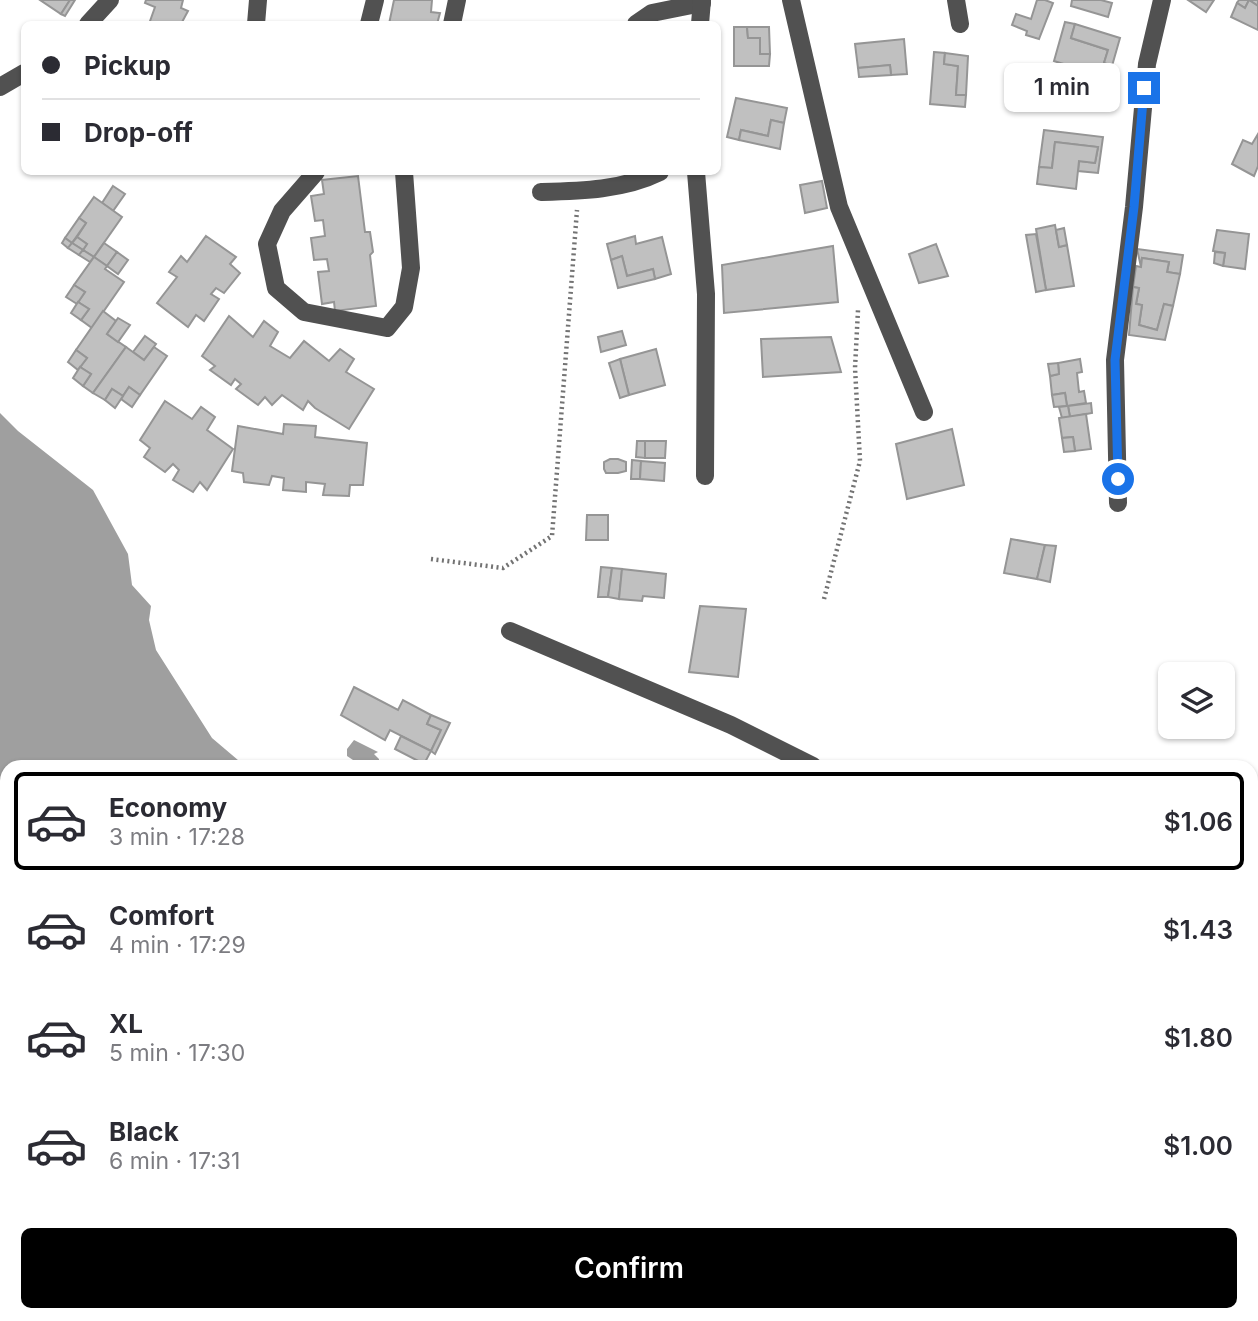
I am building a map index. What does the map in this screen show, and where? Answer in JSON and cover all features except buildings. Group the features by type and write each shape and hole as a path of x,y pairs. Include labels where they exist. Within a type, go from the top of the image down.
{"street":[{"path":"91,21 110,0"},
{"path":"256,21 258,0"},
{"path":"370,21 375,0"},
{"path":"453,21 457,0"},
{"path":"791,0 839,207 924,412"},
{"path":"956,0 960,23"},
{"path":"1118,503 1115,360 1134,207 1147,64 1162,0"},
{"path":"640,21 652,13 702,1 700,21"},
{"path":"0,87 21,75"},
{"path":"313,175 282,211 267,244 276,288 304,312 387,328 404,307 411,268 404,175"},
{"path":"541,192 578,191 628,183 651,175"},
{"path":"696,175 706,294 705,476"},
{"path":"510,631 732,725 801,760"}],"path":[{"path":"431,559 503,568 552,536 578,191"},
{"path":"824,599 860,461 855,368 859,300"}],"shaded area":[{"path":"0,413 18,431 93,490 128,554 132,585 151,606 149,620 156,650 212,738 238,760 0,760"},
{"path":"354,740 378,752 374,754 379,760 353,760 347,756 347,749"}],"route":[{"path":"1118,479 1115,360 1134,207 1144,88"}]}
